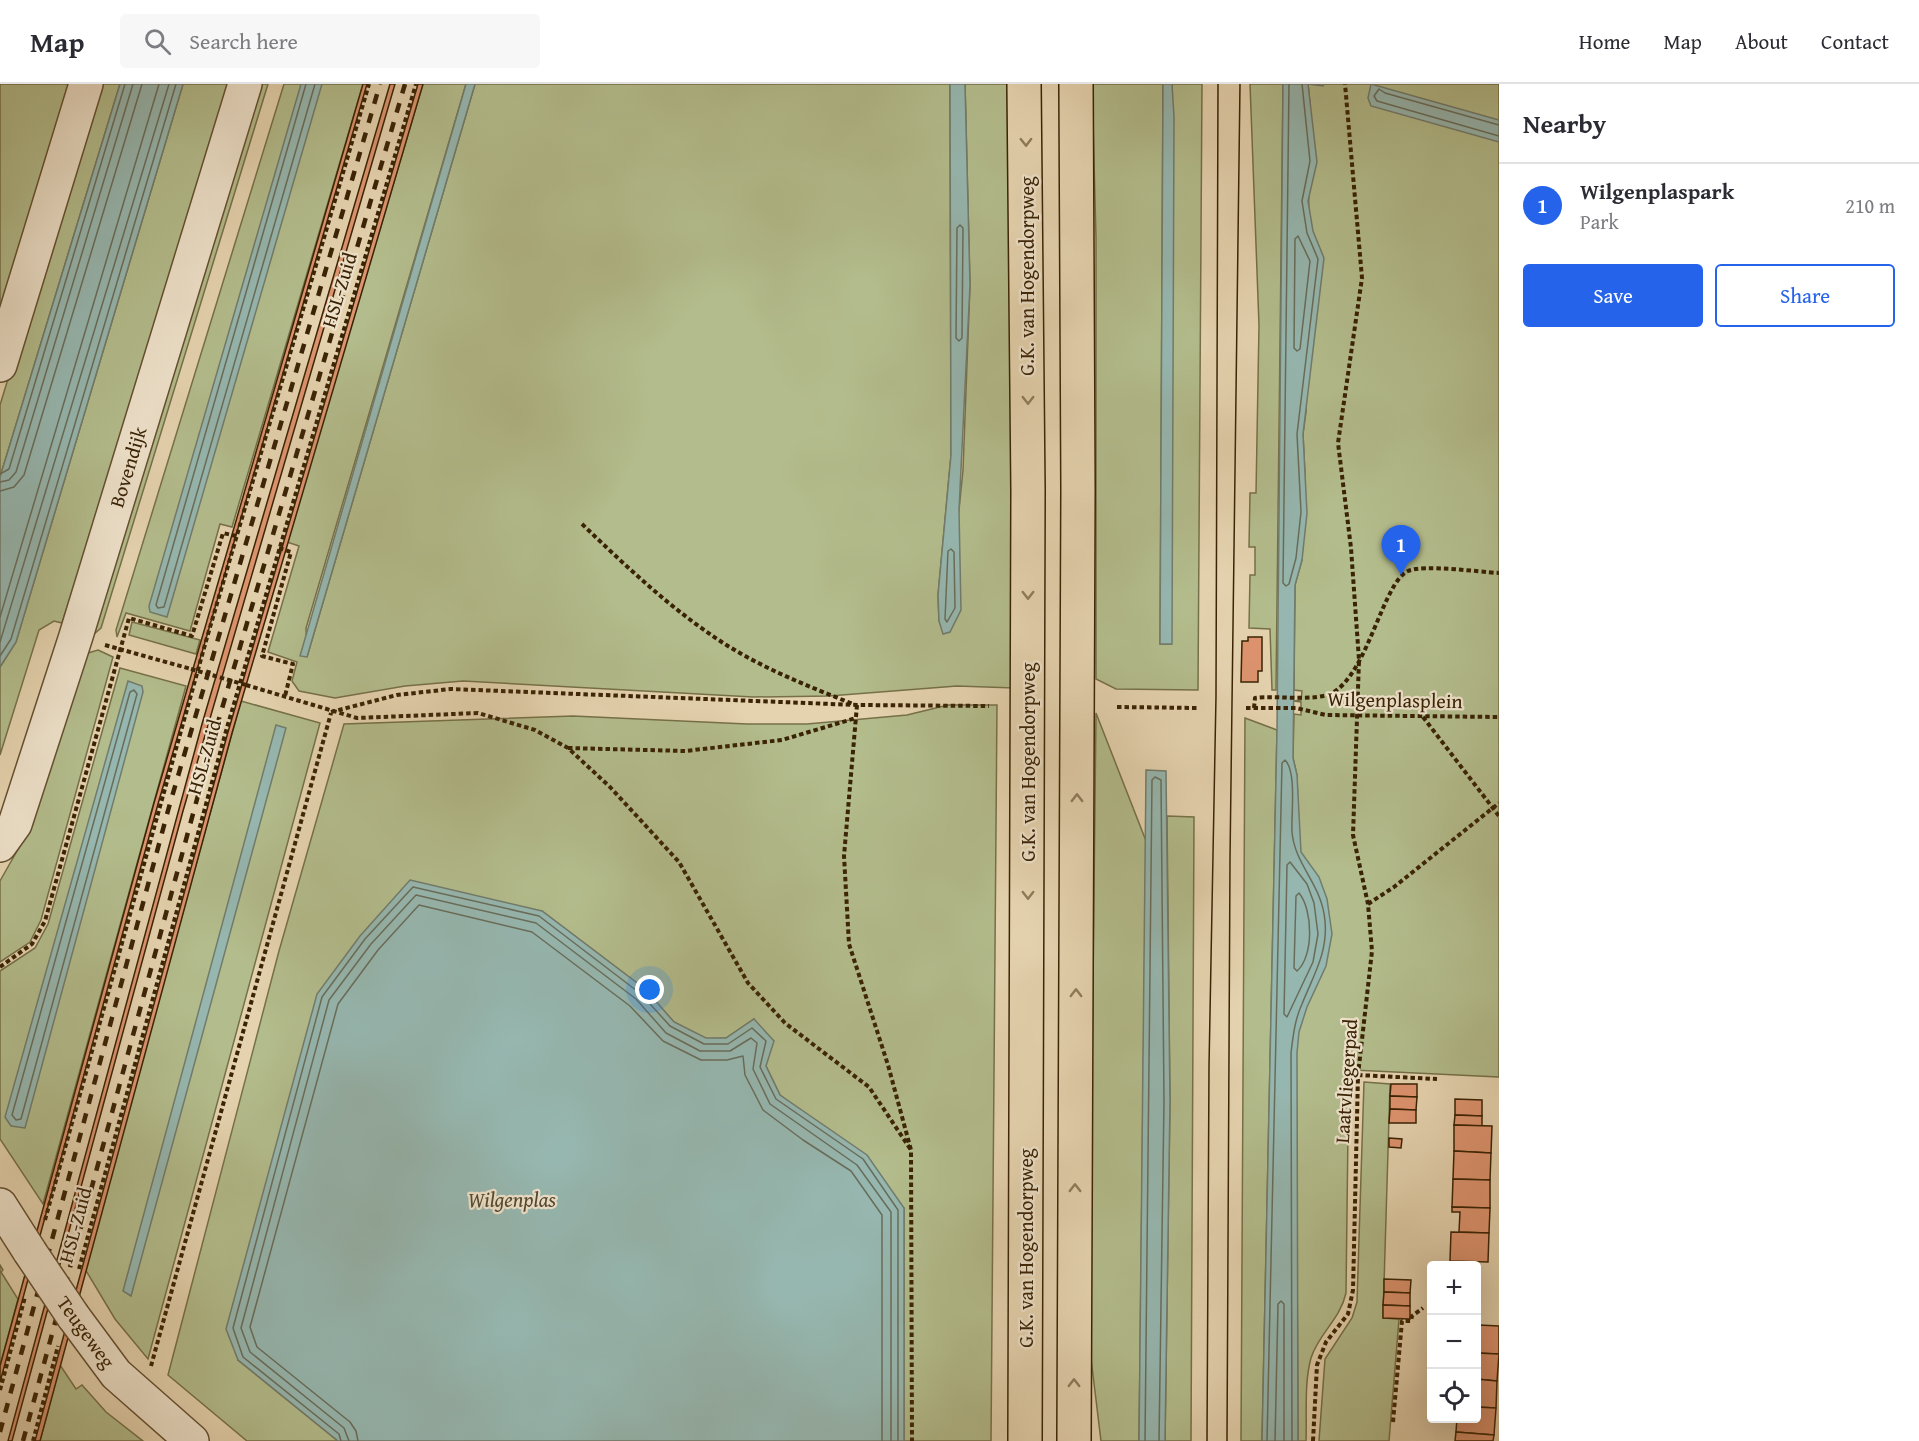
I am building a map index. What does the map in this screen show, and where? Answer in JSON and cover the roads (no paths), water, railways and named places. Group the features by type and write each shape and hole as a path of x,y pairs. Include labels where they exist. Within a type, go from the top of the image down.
{"main road":[{"name":"G.K. van Hogendorpweg","path":"1024,84 1028,491 1025,1441"},
{"path":"1074,1441 1078,512 1076,84"}],"street":[{"path":"0,365 86,84"},
{"name":"Bovendijk","path":"0,845 15,824 73,647 245,84"},
{"name":"Teugeweg","path":"0,1205 37,1240 67,1326 99,1354 142,1399 192,1441"}],"water":[{"path":"120,84 183,84 16,642 0,667 0,477"},
{"path":"301,84 322,84 167,617 150,612 149,606"},
{"path":"466,84 475,84 307,657 300,656"},
{"path":"950,84 965,84 970,285 959,510 961,610 950,632 943,634 939,621 938,595 951,455"},
{"path":"1163,84 1172,84 1174,117 1172,644 1160,644"},
{"path":"1283,84 1308,84 1317,162 1308,201 1313,231 1324,258 1303,434 1307,513 1302,560 1295,585 1293,758 1297,775 1301,852 1319,877 1327,899 1332,934 1326,966 1307,1007 1299,1032 1297,1053 1298,1441 1262,1441 1277,730"},
{"path":"1371,84 1499,120 1499,142 1371,106 1368,98"},
{"path":"128,681 142,686 143,692 25,1128 11,1126 5,1117"},
{"path":"276,725 286,728 131,1296 123,1291"},
{"path":"1146,770 1166,771 1170,1101 1165,1441 1139,1441"},
{"name":"Wilgenplas","path":"410,880 542,911 645,989 674,1022 706,1038 726,1038 754,1019 774,1041 766,1066 780,1095 867,1155 904,1208 904,1441 338,1441 238,1360 226,1329 317,994 360,936"}],"tram line":[{"path":"1207,1441 1209,1066 1216,696 1218,84"},
{"path":"1227,1441 1230,859 1240,84"}],"railway":[{"path":"0,1432 169,807 380,84"},
{"path":"23,1441 216,729 405,84"}],"place":[{"name":"Wilgenplaspark","path":"1401,575"}]}
